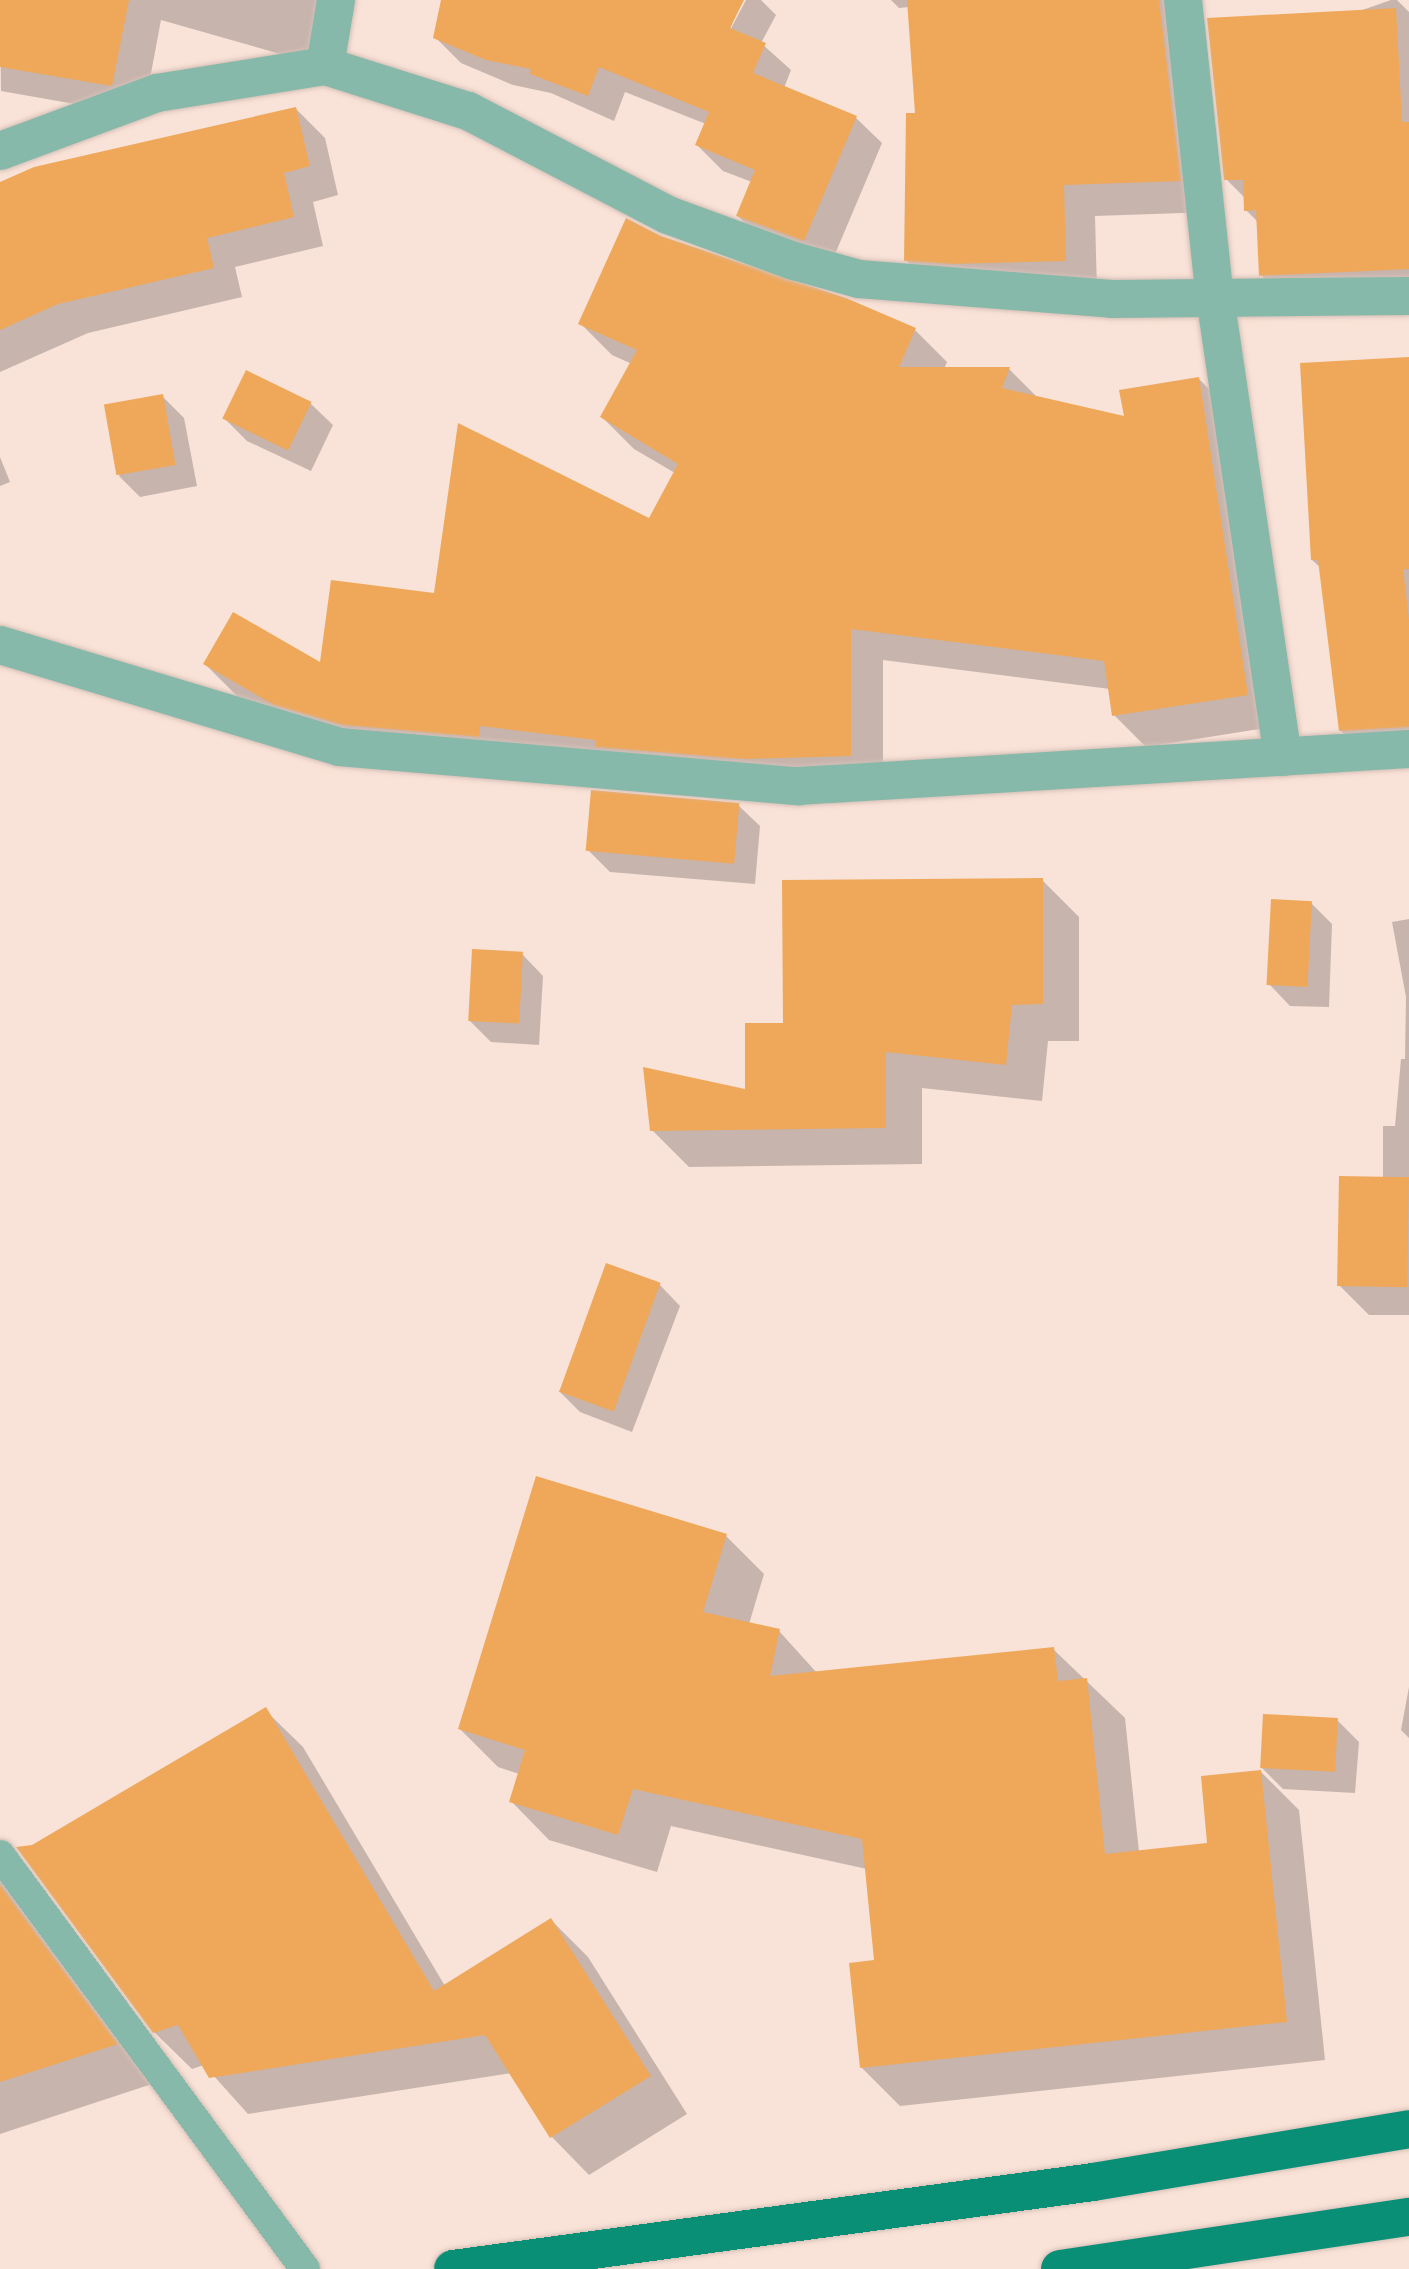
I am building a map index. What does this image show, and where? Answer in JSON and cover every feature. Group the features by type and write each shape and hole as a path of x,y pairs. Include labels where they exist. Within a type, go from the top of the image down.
{"main road":[{"path":"453,2269 1093,2182 1409,2129"},
{"path":"1060,2269 1409,2217"}],"street":[{"path":"325,66 336,0"},
{"path":"1183,0 1215,298 1283,757"},
{"path":"0,151 157,93 325,66 467,111 668,215 846,275 1112,299 1409,296"},
{"path":"0,645 326,744 798,786 1409,749"}],"lane":[{"path":"0,1855 304,2269"}],"building":[{"path":"0,0 129,0 112,86 0,67"},
{"path":"441,0 744,0 730,28 766,43 753,73 857,116 804,241 736,216 755,170 695,145 709,112 599,67 588,96 530,74 531,69 486,60 433,38"},
{"path":"907,0 1159,0 1181,181 1064,185 1066,261 952,264 904,261 906,113 915,113"},
{"path":"1396,8 1402,122 1409,122 1409,269 1259,276 1256,210 1244,211 1243,180 1224,180 1207,18"},
{"path":"296,107 310,166 284,173 294,217 207,238 214,268 58,304 0,330 0,182 34,167"},
{"path":"626,218 661,236 846,298 916,328 899,367 1010,367 1002,388 1124,416 1119,390 1199,377 1248,695 1112,716 1104,661 851,629 851,756 743,759 595,747 596,740 480,726 479,737 343,725 274,705 203,664 233,612 320,662 331,580 434,593 458,423 649,518 678,464 600,417 637,350 578,324"},
{"path":"1409,357 1409,569 1403,569 1409,620 1409,727 1339,731 1318,560 1311,560 1300,363"},
{"path":"246,370 312,402 288,451 222,419"},
{"path":"163,394 176,465 116,475 104,404"},
{"path":"591,790 739,803 734,864 586,851"},
{"path":"1043,878 1043,1004 1012,1005 1006,1065 886,1052 886,1128 650,1131 643,1067 745,1089 745,1023 783,1023 782,880"},
{"path":"1271,899 1312,901 1307,987 1266,985"},
{"path":"472,949 523,952 519,1024 468,1021"},
{"path":"1339,1176 1409,1177 1407,1287 1337,1286"},
{"path":"606,1263 661,1283 614,1412 559,1392"},
{"path":"536,1476 727,1534 703,1612 780,1629 770,1676 1054,1647 1058,1681 1087,1678 1105,1854 1207,1843 1201,1776 1261,1770 1287,2022 860,2068 849,1963 874,1960 862,1839 633,1789 618,1835 509,1802 525,1750 458,1729"},
{"path":"266,1707 434,1991 551,1918 651,2076 550,2138 485,2035 209,2078 178,2025 153,2033 16,1847 32,1845"},
{"path":"1263,1714 1338,1718 1335,1772 1260,1768"},
{"path":"0,1885 118,2044 0,2082"}]}
